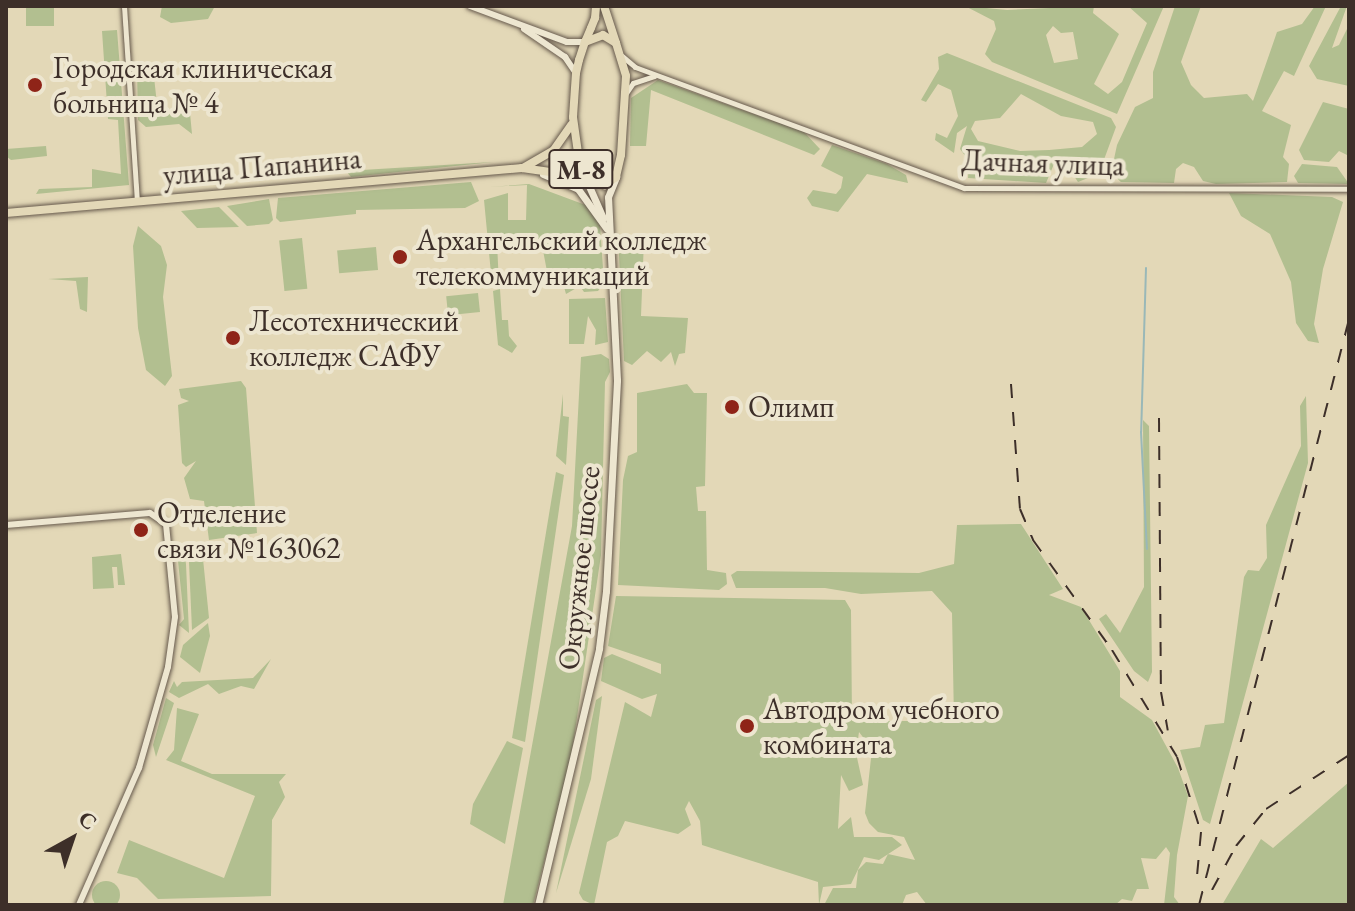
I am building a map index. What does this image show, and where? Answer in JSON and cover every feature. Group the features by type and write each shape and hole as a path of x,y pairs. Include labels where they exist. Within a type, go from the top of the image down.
{"main road":[{"name":"Окружное шоссе","path":"596,6 576,73 573,117 576,155 608,231"},
{"name":"Окружное шоссе","path":"538,905 599,648 606,591 617,380 608,197 616,177 626,93 622,56 604,6"},
{"path":"585,42 603,35 616,43"},
{"name":"улица Папанина","path":"522,168 553,151 573,117"},
{"name":"улица Папанина","path":"522,168 578,189 608,231"},
{"name":"улица Папанина","path":"6,213 522,168 585,177"},
{"name":"М-8","path":"585,177 605,185 616,177"}],"street":[{"path":"124,6 137,202"},
{"path":"470,6 567,42 585,42"},
{"path":"514,22 565,57 576,73"},
{"name":"Дачная улица","path":"622,56 659,76 964,188 1349,189"},
{"path":"626,93 644,77 659,76"},
{"path":"6,525 161,516 170,549 175,617 168,667 139,768 79,905"}],"green space":[{"path":"162,6 215,6 208,19 171,23 160,17"},
{"path":"965,6 1007,10 1094,6 1093,13 1119,34 1094,84 1108,94 1122,82 1147,23 1128,6 1164,6 1117,114 992,62 985,54 996,29 994,21","holes":["1053,26 1061,33 1073,32 1078,59 1054,63 1046,35"]},
{"path":"1175,6 1201,6 1181,62 1191,85 1204,98 1247,94 1253,101 1277,32 1302,24 1315,6 1326,6 1294,76 1284,71 1262,111 1291,125 1283,157 1289,164 1287,182 1216,184 1203,181 1194,167 1183,163 1176,169 1174,183 1121,182 1111,173 1117,145 1135,107 1153,98 1153,72"},
{"path":"1341,6 1347,6 1332,48 1339,45 1349,25 1349,86 1317,79 1309,66"},
{"path":"26,8 54,8 54,26 26,26"},
{"path":"117,30 129,185 36,194 39,189 92,187 92,169 121,174 118,120 108,119 102,31"},
{"path":"947,53 1111,118 1116,127 1102,165 1086,165 1088,178 1078,182 1068,167 1054,164 1046,183 968,178 969,161 960,149 967,126 957,133 954,153 935,140 936,133 947,138 958,116 951,90 938,84 926,102 921,100 939,69 938,57","holes":["1021,94 1061,116 1093,122 1097,134 1082,147 1020,151 978,141 971,129 975,121 1000,118"]},
{"path":"137,68 153,68 157,104 166,103 167,114 190,113 192,134 179,124 146,127 138,120"},
{"path":"658,80 804,132 820,149 814,155 651,90 646,146 630,146 631,98"},
{"path":"1323,102 1349,109 1349,156 1339,151 1329,162 1304,160 1299,150"},
{"path":"832,145 887,164 906,175 908,183 867,174 838,212 812,206 807,198 813,190 836,194 841,188 843,177 821,166"},
{"path":"46,146 47,156 11,160 6,156 6,149"},
{"path":"493,162 351,177 346,171"},
{"path":"1302,164 1337,167 1349,184 1298,183 1294,176"},
{"path":"471,182 479,201 465,208 356,210 356,214 280,222 276,218 278,198"},
{"path":"529,184 599,210 604,283 598,291 584,292 580,286 566,294 564,287 550,287 541,240 497,242 499,285 492,284 484,200 508,193 508,220 526,220 527,185 488,187"},
{"path":"1229,193 1332,197 1343,202 1323,269 1314,324 1319,343 1308,341 1296,323 1291,282 1270,234 1241,216"},
{"path":"269,199 273,220 269,224 247,226 227,206"},
{"path":"219,207 239,227 197,228 181,211"},
{"path":"138,226 161,246 167,265 163,297 172,376 165,386 146,370 138,328 133,246"},
{"path":"618,234 644,240 641,316 688,318 685,353 679,354 675,366 671,352 661,362 647,351 632,365 624,361"},
{"path":"302,238 307,289 284,291 279,240"},
{"path":"376,247 378,270 339,273 337,250"},
{"path":"88,277 87,312 80,309 76,281 48,279"},
{"path":"500,289 502,320 508,320 509,336 517,346 512,353 498,345 493,291"},
{"path":"478,293 480,312 448,315 446,296"},
{"path":"605,298 608,342 595,345 596,330 588,316 584,344 569,344 569,299"},
{"path":"601,354 609,359 610,372 605,382 601,555 571,758 533,905 503,905 572,526 581,357"},
{"path":"241,381 246,388 257,533 209,540 204,501 190,499 184,478 196,461 186,467 182,463 178,405 189,401 181,398 179,389"},
{"path":"687,384 694,393 707,393 705,486 696,487 698,511 706,511 707,570 726,573 727,584 719,590 618,585 623,480 628,456 637,452 637,393"},
{"path":"563,394 563,416 569,417 566,465 556,456"},
{"path":"1306,396 1308,463 1210,824 1203,820 1180,750 1200,747 1205,725 1224,723 1244,577 1248,570 1259,571 1267,558 1266,525 1301,446 1300,406"},
{"path":"1143,420 1149,426 1152,672 1148,682 1134,671 1099,619 1106,614 1120,633 1144,587"},
{"path":"556,472 564,475 525,742 512,738"},
{"path":"1021,524 1063,589 1049,595 1081,607 1120,671 1120,697 1152,720 1178,768 1188,796 1177,855 1174,897 1180,905 1164,905 1170,853 1166,847 1156,859 1141,858 1149,889 1137,889 1132,901 1122,899 1115,905 927,905 917,892 906,895 902,905 824,905 833,888 856,888 858,870 866,862 883,864 888,854 879,860 864,857 851,884 823,887 819,905 818,882 702,845 700,821 689,801 685,809 691,825 678,834 625,821 618,836 607,842 594,905 583,900 579,893 625,702 651,717 657,694 642,699 601,681 604,658 612,654 661,674 661,664 608,646 616,596 845,600 851,610 852,721 954,721 952,613 932,591 861,594 825,588 736,588 731,575 737,571 919,573 954,564 957,525","holes":["859,732 872,749 865,813 869,823 878,832 904,837 915,860 888,854 902,845 892,837 854,837 851,817 838,829 841,775 849,791 863,785 856,753"]},
{"path":"202,549 209,618 192,630 189,562"},
{"path":"184,551 189,633 179,625 184,619 178,561"},
{"path":"121,554 125,585 118,585 117,567 112,567 114,588 93,589 92,557"},
{"path":"208,623 210,636 200,673 180,657 183,645"},
{"path":"271,659 254,689 241,686 219,694 208,684 179,698 169,692 174,681 177,687 182,682 253,678"},
{"path":"602,696 591,779 556,893 596,700"},
{"path":"166,698 174,703 156,757 153,745"},
{"path":"177,708 199,714 181,761 212,774 286,774 279,782 285,797 272,820 271,896 158,899 137,878 117,873 129,840 224,878 255,796 166,760 174,750"},
{"path":"507,741 523,748 505,844 470,824 473,804"},
{"path":"1349,782 1349,905 1222,905 1261,839 1273,848"},
{"path":"106,881 116,885 120,895 116,905 106,909 96,905 92,895 96,885"}],"waterway":[{"path":"1146,268 1141,432 1147,549"}],"railway":[{"path":"1199,905 1349,319"},
{"path":"1011,384 1020,509 1033,540 1112,650 1177,757 1201,832 1197,876"},
{"path":"1159,418 1161,692 1168,730"},
{"path":"1212,890 1236,846 1266,809 1349,755"}],"place":[{"name":"Городская клиническая больница № 4","path":"35,85"},
{"name":"Архангельский колледж телекоммуникаций","path":"400,257"},
{"name":"Лесотехнический колледж САФУ","path":"233,338"},
{"name":"Олимп","path":"732,407"},
{"name":"Отделение связи №163062","path":"141,530"},
{"name":"Автодром учебного комбината","path":"747,726"}]}
